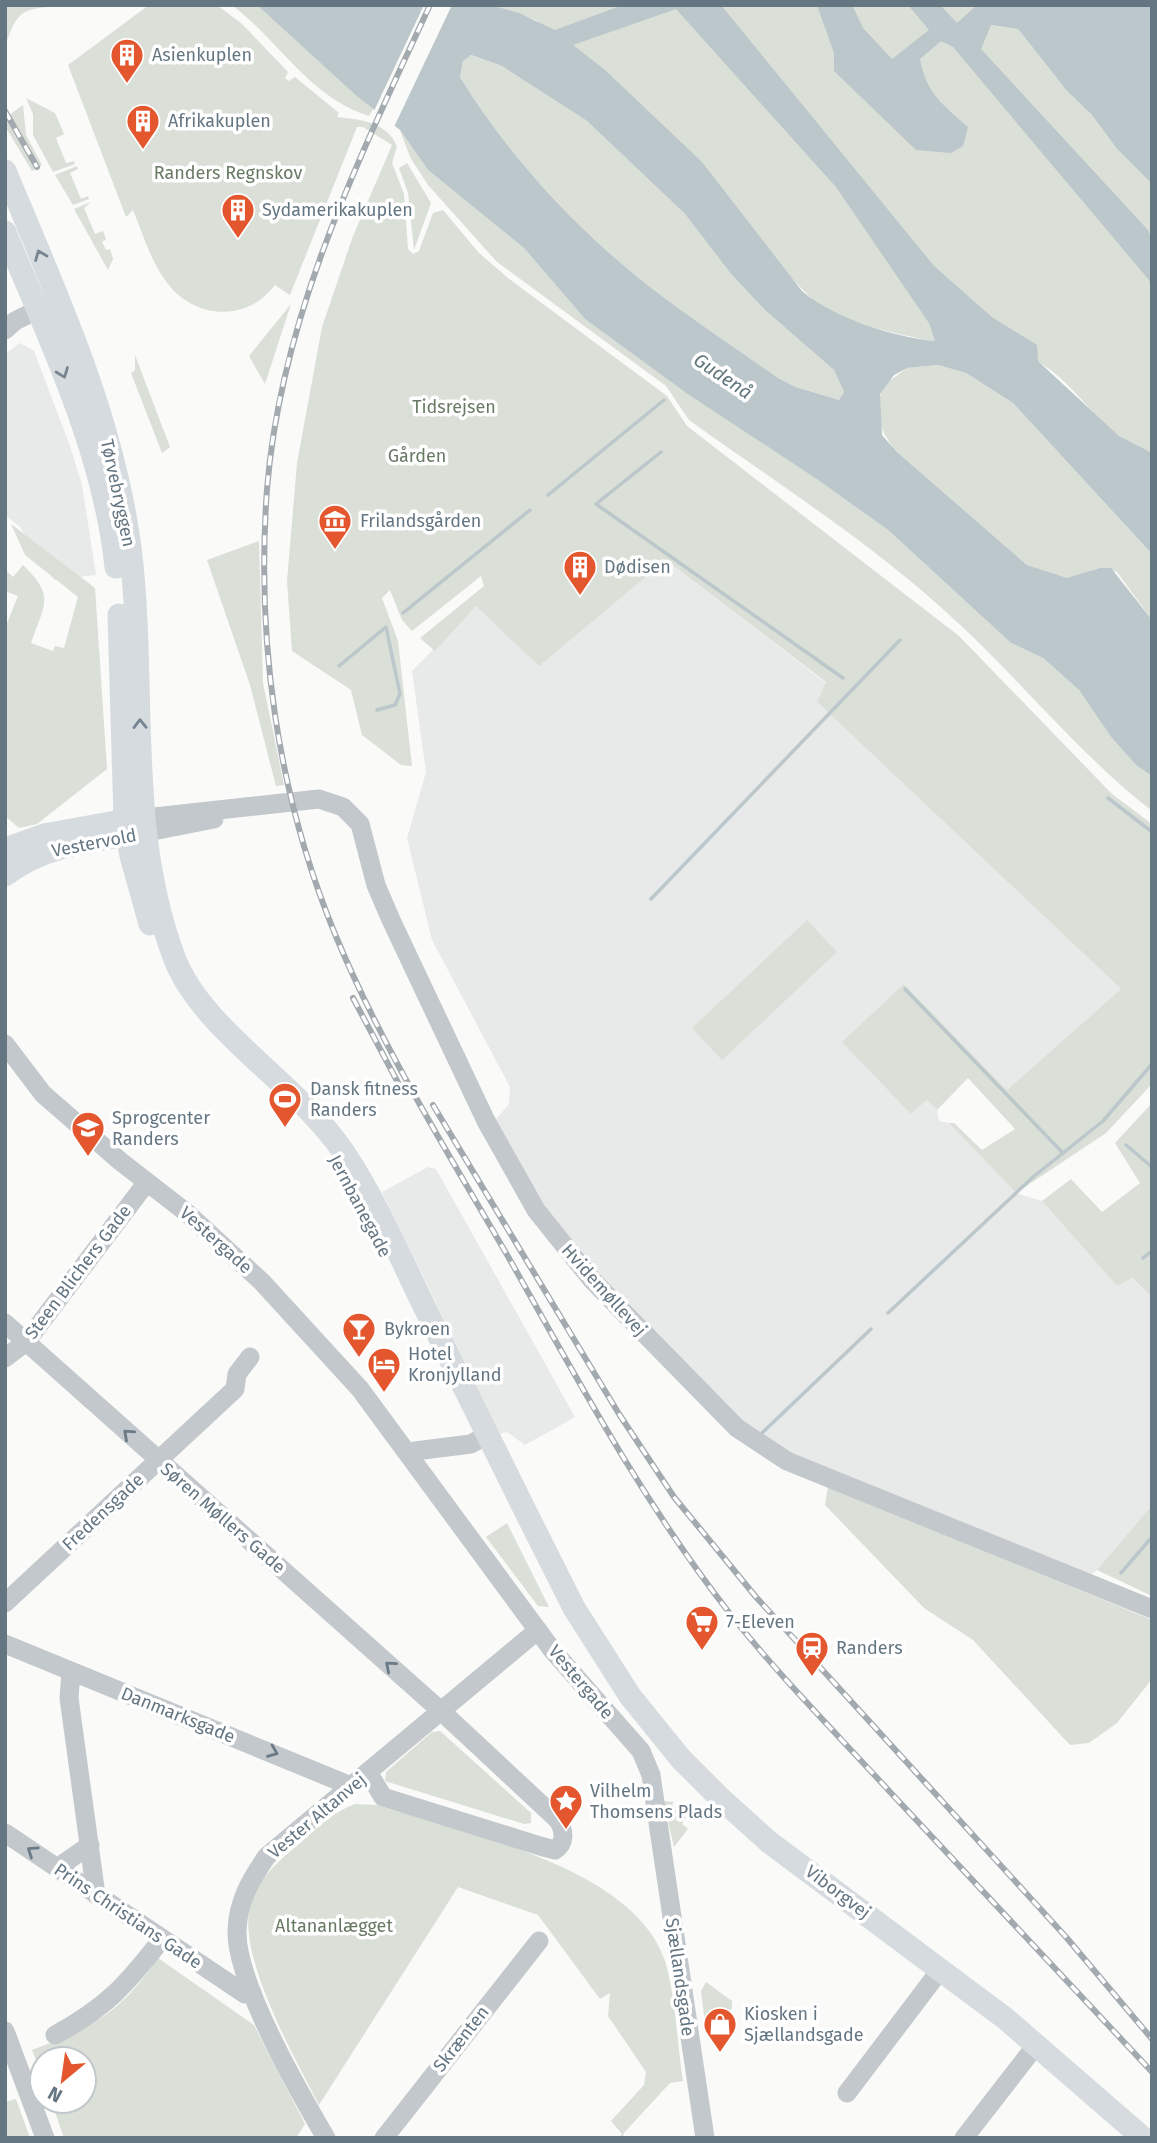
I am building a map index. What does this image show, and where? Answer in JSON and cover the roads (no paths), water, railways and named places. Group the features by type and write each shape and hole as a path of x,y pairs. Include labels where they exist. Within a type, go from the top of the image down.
{"main road":[{"name":"Tørvebryggen","path":"5,171 86,368 117,477 130,547 136,826"},
{"name":"Tørvebryggen","path":"5,232 80,418 114,547 136,826"},
{"name":"Vestervold","path":"5,849 44,835 136,826"},
{"name":"Vestervold","path":"5,875 31,857 50,849 136,826"},
{"name":"Jernbanegade","path":"136,826 153,932 180,994 204,1024 297,1111 333,1154 360,1200 483,1437 571,1615"},
{"name":"Viborgvej","path":"571,1615 640,1726 711,1805 762,1851 937,1973 1143,2138"},
{"name":"Viborgvej","path":"1033,2049 1126,2138"}],"street":[{"path":"5,330 15,321 58,299"},
{"name":"Hvidemøllevej","path":"136,826 319,799 343,807 360,824 376,885 391,920 486,1121 536,1210 592,1280 737,1428 787,1461 1152,1609"},
{"name":"Vestergade","path":"5,1044 43,1094 187,1213 262,1282 360,1389 578,1682 641,1751 648,1763 657,1816"},
{"name":"Steen Blichers Gade","path":"5,1358 26,1342 147,1182"},
{"name":"Søren Møllers Gade","path":"5,1323 442,1712"},
{"name":"Fredensgade","path":"5,1603 235,1389 237,1374 250,1357"},
{"path":"410,1455 415,1451 471,1444 483,1437"},
{"name":"Vester Altanvej","path":"326,2138 300,2094 252,1992 239,1957 237,1929 241,1901 250,1880 267,1856 538,1630"},
{"name":"Danmarksgade","path":"5,1644 351,1786"},
{"path":"71,1672 69,1698 96,1895"},
{"path":"368,1772 383,1797 540,1846 555,1850 559,1847 563,1832 558,1820 442,1712"},
{"name":"Sjællandsgade","path":"657,1816 705,2138"},
{"name":"Prins Christians Gade","path":"5,1833 245,1994 252,1992"},
{"path":"57,1868 90,1845"},
{"path":"55,2035 89,2017 109,2002 162,1939"},
{"name":"Skrænten","path":"384,2138 538,1941"},
{"path":"847,2093 937,1973"},
{"path":"5,2031 46,2138"},
{"path":"964,2138 1033,2049"}],"water":[{"name":"Gudenå","path":"257,5 490,5 519,13 555,30 623,5 721,5 934,266 993,318 1037,345 1038,361 1119,436 1152,453 1152,554 1013,403 966,373 938,365 907,368 894,375 880,394 882,435 897,452 1027,565 1067,578 1100,568 1111,568 1152,620 1152,776 1137,766 1111,737 1079,690 1043,658 1011,643 888,530 686,393 585,319 524,248 428,170 400,130 358,97","holes":["676,9 836,187 929,323 935,341 902,336 865,325 830,309 802,291 702,162 605,70 573,45","471,55 502,66 587,121 685,214 731,274 766,311 834,370 844,392 839,400 796,387 778,378 690,317 586,232 527,169 475,101 460,77 463,61"]},
{"path":"817,5 852,5 863,28 892,59 929,30 908,5 940,5 957,23 977,5 1152,5 1152,184 1117,149 1092,115 1067,91 1018,29 991,25 981,49 1148,230 1152,241 1152,294 1149,280 953,47 941,41 920,59 931,90 943,105 968,127 963,146 951,153 916,150 834,71 834,53"}],"waterway":[{"path":"548,495 664,400"},
{"path":"661,452 596,504 843,678"},
{"path":"403,613 530,510"},
{"path":"339,666 386,627 400,694 395,705 377,710"},
{"path":"651,899 900,640"},
{"path":"1108,798 1152,832"},
{"path":"905,989 1063,1153"},
{"path":"888,1313 1033,1177 1103,1121 1152,1064"},
{"path":"1126,1145 1152,1167"},
{"path":"1143,1258 1152,1251"},
{"path":"762,1433 871,1329"},
{"path":"1121,1573 1152,1537"}],"railway":[{"path":"430,5 350,181 327,240 288,362 275,425 267,489 264,546 268,659 285,771 315,881 354,976 417,1100 614,1442 699,1573 789,1683 1152,2072"},
{"path":"5,111 37,167"},
{"path":"353,998 404,1094"},
{"path":"433,1105 619,1414 674,1497 756,1597 1066,1937 1152,2039"}],"place":[{"name":"Asienkuplen","path":"127,85"},
{"name":"Afrikakuplen","path":"143,151"},
{"name":"Sydamerikakuplen","path":"238,240"},
{"name":"Frilandsgården","path":"335,551"},
{"name":"Dødisen","path":"580,597"},
{"name":"Dansk fitness Randers","path":"285,1129"},
{"name":"Sprogcenter Randers","path":"88,1158"},
{"name":"Bykroen","path":"359,1359"},
{"name":"Hotel Kronjylland","path":"384,1394"},
{"name":"7-Eleven","path":"702,1652"},
{"name":"Randers","path":"812,1678"},
{"name":"Vilhelm Thomsens Plads","path":"566,1831"},
{"name":"Kiosken i Sjællandsgade","path":"720,2054"}],"park label":[{"name":"Randers Regnskov","path":"228,173"},
{"name":"Tidsrejsen","path":"454,407"},
{"name":"Gården","path":"417,456"},
{"name":"Altananlægget","path":"334,1926"}]}
